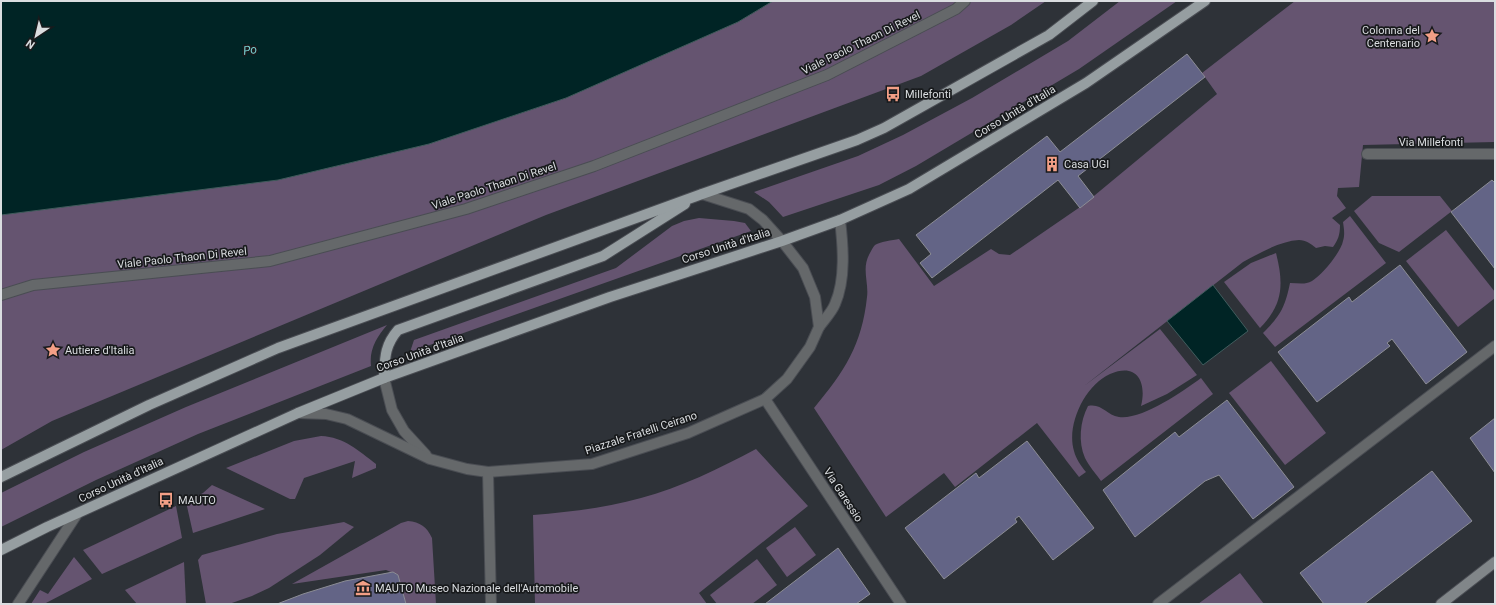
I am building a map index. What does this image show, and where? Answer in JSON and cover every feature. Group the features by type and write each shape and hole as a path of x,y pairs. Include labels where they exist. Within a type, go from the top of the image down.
{"main road":[{"path":"1,477 149,406 278,348 702,194 857,140 884,128 1048,35 1092,1"},
{"name":"Corso Unità d'Italia","path":"1,550 76,514 298,413 384,378 610,297 782,241 840,220 909,189 1080,87 1205,1"},
{"path":"384,378 386,350 391,338 398,330 603,256 702,194"}],"street":[{"name":"Viale Paolo Thaon Di Revel","path":"1,295 33,285 270,261 466,210 594,166 827,75 956,9 965,1"},
{"name":"Via Millefonti","path":"1367,154 1495,154"},
{"name":"Corso Unità d'Italia","path":"702,194 749,209 763,220 782,241"},
{"name":"Piazzale Fratelli Ceirano","path":"298,413 326,414 347,419 430,459 467,469 488,472 592,464 688,433 765,399 787,379 810,347 819,327 835,305 841,287 843,252 840,220"},
{"path":"782,241 802,268 815,297 819,327"},
{"path":"1158,604 1495,346"},
{"path":"384,378 392,410 404,431 430,459"},
{"name":"Via Garessio","path":"765,399 901,604"},
{"path":"488,472 491,604"},
{"name":"Corso Unità d'Italia","path":"18,604 76,514"},
{"path":"1441,604 1495,562"}],"shaded area":[{"path":"773,1 1046,1 1011,25 921,76 546,215 52,421 1,450 1,215 278,180 429,144 566,98 738,22"},
{"path":"1120,1 1177,1 1079,69 916,166 879,185 783,217 769,202 754,192 858,156 903,135 972,98 1068,41"},
{"path":"1295,1 1495,1 1495,142 1363,145 1359,187 1338,188 1337,196 1346,208 1332,218 1340,225 1340,232 1333,247 1325,246 1316,248 1304,241 1292,241 1270,248 1243,262 1084,386 1160,329 1197,375 1167,394 1141,406 1142,389 1138,376 1127,371 1119,371 1101,379 1086,396 1075,418 1072,441 1074,451 1076,457 1086,472 1079,477 1037,423 955,487 944,473 886,517 814,408 843,370 856,344 865,314 867,297 866,264 874,246 883,242 899,239 934,286 991,249 999,254 1010,255 1083,205 1217,94 1202,73"},
{"path":"1372,196 1440,196 1452,211 1399,252 1379,243 1354,211"},
{"path":"1350,216 1386,263 1275,347 1263,333 1278,316 1284,305 1290,283 1307,283 1312,281 1326,269 1342,246 1344,238 1343,222"},
{"path":"699,218 745,223 751,231 410,352 414,340 616,268 672,226 684,221"},
{"path":"1446,230 1495,292 1495,298 1458,327 1406,261"},
{"path":"1276,253 1279,264 1281,284 1280,294 1273,311 1260,328 1224,282 1251,263"},
{"path":"387,325 374,344 371,354 371,366 198,434 96,480 1,527 1,493 84,452 186,407"},
{"path":"1271,361 1326,433 1285,465 1229,393"},
{"path":"1201,378 1213,394 1101,481 1085,458 1081,445 1083,418 1088,406 1097,406 1115,416 1128,417 1150,410 1162,404"},
{"path":"321,436 337,439 351,446 376,464 376,468 352,478 355,461 304,478 295,499 290,499 226,468 294,441"},
{"path":"756,449 808,506 699,593 707,604 535,604 533,515 601,507 656,494 700,477"},
{"path":"212,485 265,509 193,533 186,502 203,493"},
{"path":"176,506 182,538 102,574 83,550"},
{"path":"408,521 423,526 432,538 436,604 406,604 398,575 386,570 292,584 401,523"},
{"path":"344,522 354,527 320,555 269,588 229,604 206,604 198,560 202,555 277,534"},
{"path":"795,527 816,555 787,577 766,548"},
{"path":"74,557 92,579 44,604 31,604 40,590 48,594"},
{"path":"757,559 777,585 752,604 717,604 710,595"},
{"path":"184,562 186,604 137,604 125,590"},
{"path":"1240,573 1264,604 1198,604"}],"water":[{"name":"Po","path":"1,1 773,1 738,22 566,98 429,144 278,180 1,215"},
{"path":"1213,285 1248,331 1203,365 1167,321"}],"building":[{"name":"Casa UGI","path":"1187,54 1205,77 1078,176 1094,197 1080,208 1058,180 932,278 920,263 931,254 916,235 1047,136 1060,152"},
{"path":"1492,180 1495,183 1495,269 1451,212"},
{"path":"1400,265 1467,352 1426,384 1392,339 1387,343 1390,346 1317,402 1278,352 1349,297 1352,302"},
{"path":"1227,400 1294,487 1253,519 1219,475 1205,481 1135,537 1103,490 1175,432 1179,437"},
{"path":"1495,418 1495,473 1470,438"},
{"path":"1027,441 1094,528 1053,560 1019,516 1015,519 1017,522 944,579 905,528 976,473 979,478"},
{"path":"1432,471 1472,521 1364,604 1324,604 1300,573"},
{"path":"838,548 870,594 856,604 765,604"},
{"name":"MAUTO Museo Nazionale dell'Automobile","path":"393,572 398,575 406,604 277,604 345,581"}],"place":[{"name":"Colonna del Centenario","path":"1432,36"},
{"name":"Millefonti","path":"893,94"},
{"name":"Casa UGI","path":"1052,164"},
{"name":"Autiere d'Italia","path":"53,350"},
{"name":"MAUTO","path":"166,500"},
{"name":"MAUTO Museo Nazionale dell'Automobile","path":"363,588"}]}
